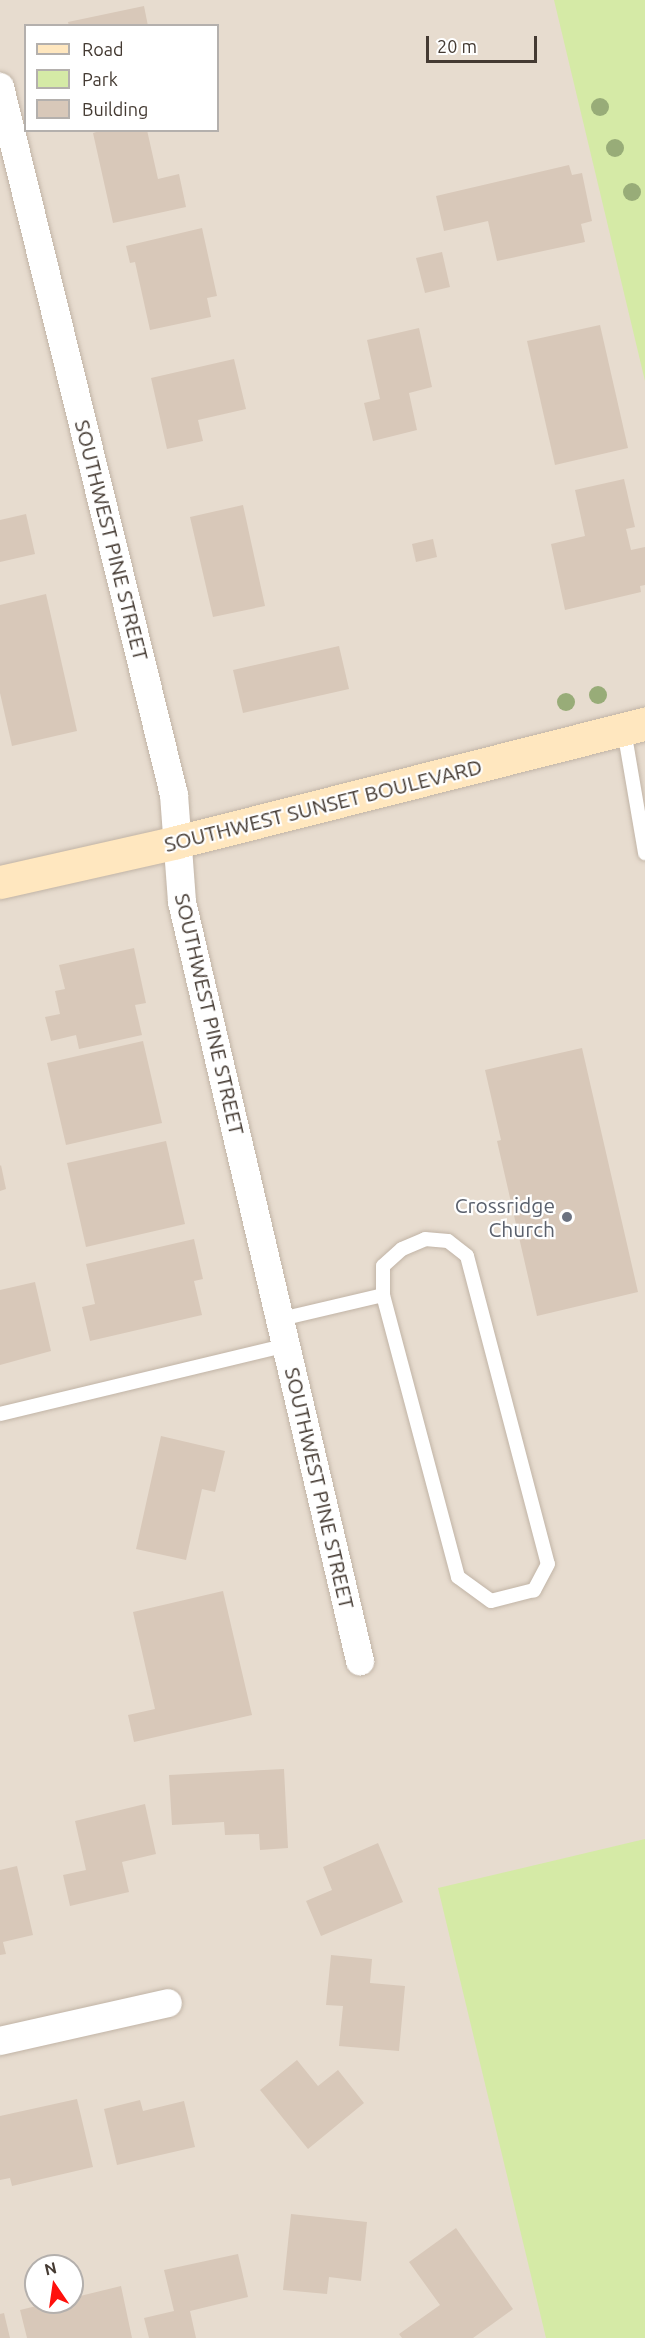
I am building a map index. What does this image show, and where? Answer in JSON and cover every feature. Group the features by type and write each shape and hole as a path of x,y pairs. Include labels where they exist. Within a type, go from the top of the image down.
{"main road":[{"name":"SOUTHWEST SUNSET BOULEVARD","path":"0,882 177,842 635,727"}],"street":[{"name":"SOUTHWEST PINE STREET","path":"0,87 174,795 182,902 360,1661"},
{"path":"0,2041 168,2003"}],"lane":[{"path":"635,727 645,852"},
{"path":"425,1239 447,1241 467,1256 548,1564 534,1590 491,1601 458,1576 383,1295 383,1266 402,1248 425,1239"},
{"path":"0,1414 284,1332 383,1295"}],"shaded area":[{"path":"0,0 645,0 645,2338 0,2338"}],"green space":[{"path":"554,0 645,0 645,381"},
{"path":"645,1839 645,2338 546,2338 438,1888"}],"building":[{"path":"144,6 148,24 68,24 68,22"},
{"path":"147,132 158,179 179,174 186,207 113,223 93,133"},
{"path":"569,165 572,175 582,173 592,221 581,224 585,242 497,261 488,221 444,231 436,196"},
{"path":"202,228 217,296 207,298 211,317 150,330 135,262 130,263 126,246"},
{"path":"442,252 450,287 425,293 416,258"},
{"path":"600,325 628,448 555,465 527,341"},
{"path":"419,328 432,387 409,393 417,430 373,441 364,403 380,399 367,340"},
{"path":"234,359 246,409 198,420 203,441 167,449 151,378"},
{"path":"624,479 635,527 626,529 631,550 645,547 645,585 640,586 641,592 565,610 551,544 585,536 575,490"},
{"path":"243,505 265,606 213,617 190,517"},
{"path":"26,514 35,554 0,562 0,520"},
{"path":"433,539 437,557 416,562 412,544"},
{"path":"46,594 77,731 12,746 0,693 0,605"},
{"path":"339,646 349,689 243,713 233,670"},
{"path":"134,948 146,1003 135,1005 142,1035 79,1049 76,1035 51,1041 45,1017 60,1014 55,991 65,989 59,965"},
{"path":"143,1041 162,1123 66,1145 47,1063"},
{"name":"Crossridge Church","path":"582,1048 638,1292 537,1316 497,1141 501,1140 485,1070"},
{"path":"166,1141 185,1224 86,1247 67,1163"},
{"path":"0,1166 6,1189 0,1191"},
{"path":"194,1239 203,1279 194,1281 202,1315 90,1341 82,1307 95,1304 86,1264"},
{"path":"35,1282 51,1351 0,1365 0,1290"},
{"path":"161,1436 225,1451 215,1492 202,1489 186,1560 136,1549"},
{"path":"223,1591 252,1715 134,1742 128,1715 155,1709 133,1612"},
{"path":"284,1769 288,1848 260,1850 259,1834 225,1835 224,1822 172,1825 169,1775"},
{"path":"145,1804 156,1854 122,1862 129,1892 70,1906 63,1875 86,1870 75,1821"},
{"path":"378,1843 403,1902 321,1936 306,1901 332,1890 323,1867"},
{"path":"17,1866 33,1935 3,1942 6,1954 0,1955 0,1870"},
{"path":"331,1955 372,1959 370,1983 405,1986 399,2051 339,2046 343,2006 326,2005"},
{"path":"297,2060 318,2086 338,2070 364,2103 308,2149 260,2090"},
{"path":"77,2099 93,2167 12,2186 10,2178 0,2180 0,2116"},
{"path":"140,2100 143,2111 184,2101 195,2147 117,2165 104,2109"},
{"path":"291,2214 367,2222 361,2281 329,2277 327,2294 283,2290"},
{"path":"456,2228 513,2309 473,2338 402,2338 399,2334 440,2305 409,2262"},
{"path":"238,2254 248,2297 190,2311 196,2338 149,2338 144,2318 174,2311 164,2270"},
{"path":"121,2286 132,2338 27,2338 20,2310 24,2309 24,2314 84,2314 84,2295"},
{"path":"4,2313 10,2338 0,2338 0,2314"}],"place":[{"name":"Crossridge Church","path":"567,1217"}]}
